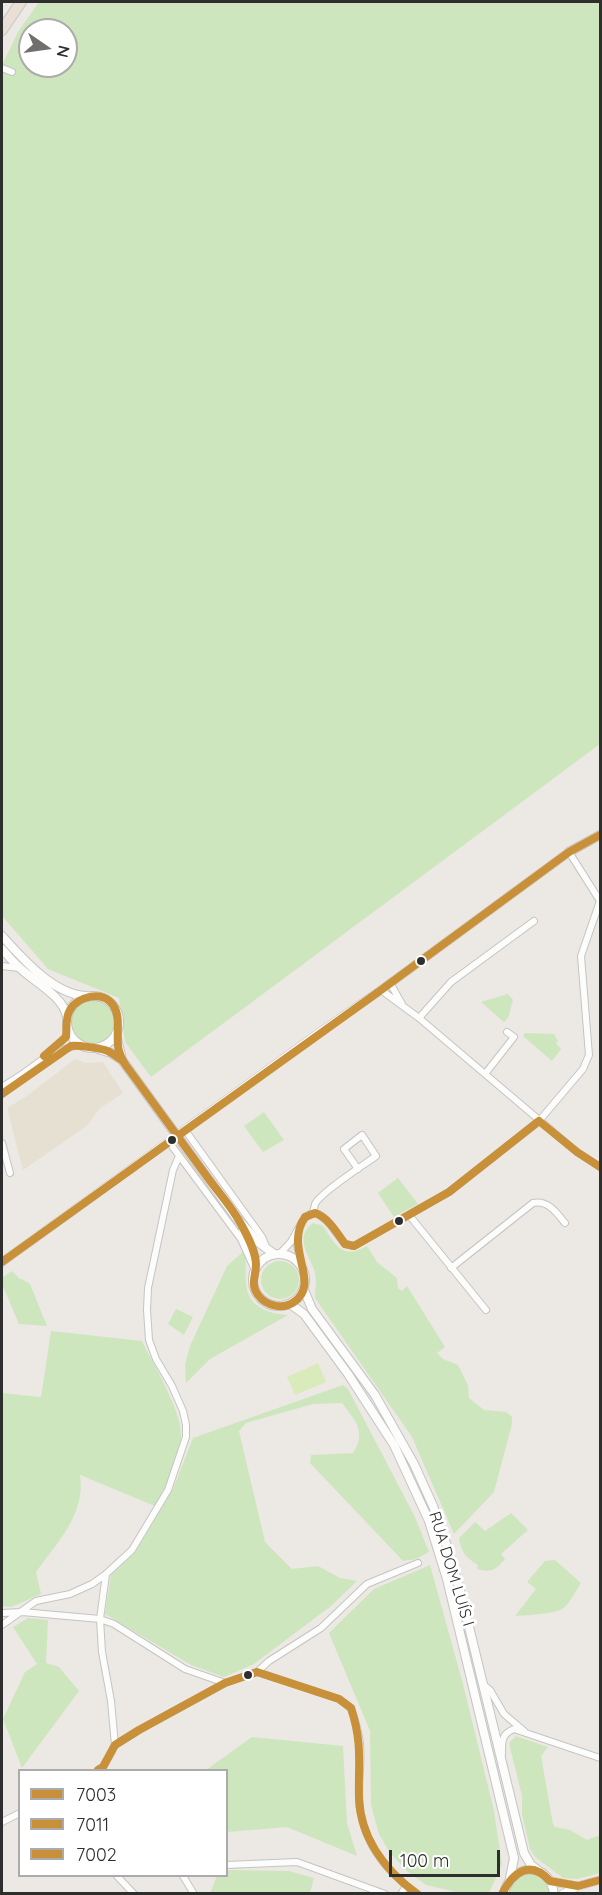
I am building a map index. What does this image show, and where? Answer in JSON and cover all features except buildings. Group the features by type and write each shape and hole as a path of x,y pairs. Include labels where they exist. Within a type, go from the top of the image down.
{"highway":[{"path":"2,30 21,2"}],"main road":[{"path":"569,852 600,835"},
{"path":"2,936 58,988 73,995 96,996 111,1004 117,1011 119,1019 116,1034 110,1043 97,1048"},
{"path":"2,951 58,1001 66,1011 71,1038 78,1045 97,1048 122,1060 240,1224 252,1249 256,1268 254,1285 261,1299 274,1306 290,1304 298,1299 304,1290"},
{"path":"67,1018 72,1006 87,996"},
{"path":"116,1034 122,1060"},
{"path":"240,1224 274,1252 289,1256 301,1265"},
{"path":"256,1268 274,1252"},
{"name":"RUA DOM LUÍS I","path":"301,1265 306,1280 304,1290 312,1309 375,1395 414,1464 433,1506 449,1552 524,1853 531,1865 550,1881"},
{"name":"RUA DOM LUÍS I","path":"290,1304 304,1314 382,1426 403,1464 432,1530 447,1579 514,1858 510,1878"},
{"path":"504,1892 510,1878 524,1870 540,1872"},
{"path":"550,1881 554,1893"}],"street":[{"path":"2,68 12,72"},
{"path":"2,1262 569,852 600,901 581,956 589,1055 583,1069 539,1121 449,1192 354,1246 345,1244 322,1216 308,1214 302,1221 298,1232 297,1245 301,1265"},
{"path":"419,1018 451,982 534,921"},
{"path":"2,951 14,949"},
{"path":"2,966 21,969"},
{"path":"390,983 403,1005"},
{"path":"381,990 386,996 403,1005 419,1018 577,1152 600,1167"},
{"path":"2,1087 62,1041 68,1031"},
{"path":"485,1074 514,1037 507,1032"},
{"path":"2,1094 65,1049 78,1045"},
{"path":"184,1130 274,1252 290,1243 298,1232"},
{"path":"313,1213 320,1197 376,1156 362,1135 344,1149 358,1169"},
{"path":"169,1142 241,1239 256,1268"},
{"path":"2,1143 10,1173"},
{"path":"2,1625 36,1601 70,1593 92,1584 106,1574 132,1550 168,1490 186,1437 183,1411 156,1359 150,1340 147,1310 148,1288 173,1170 179,1156"},
{"path":"451,1268 533,1203 540,1202 550,1206 565,1223"},
{"path":"409,1215 486,1310"},
{"path":"102,1769 115,1745 225,1683 256,1672 321,1628 367,1584 418,1563"},
{"path":"106,1574 100,1619 102,1652 111,1701 115,1745"},
{"path":"2,1612 100,1619 114,1624 185,1669 225,1683"},
{"path":"256,1672 331,1696 346,1702 351,1708 360,1742 360,1808 363,1825 379,1858 406,1886 418,1893"},
{"path":"483,1684 490,1690 504,1714 524,1731"},
{"path":"502,1762 503,1737 514,1729 600,1758"},
{"path":"228,1866 297,1862 385,1893"},
{"path":"119,1877 134,1893"},
{"path":"184,1877 194,1893"},
{"path":"563,1893 600,1880"},
{"path":"550,1881 578,1886"},
{"path":"401,1893 406,1886"}],"shaded area":[{"path":"75,1059 85,1063 103,1062 123,1093 99,1109 88,1125 23,1170 7,1108 27,1096"}],"green space":[{"path":"39,2 600,2 600,744 151,1077 125,1042 119,998 48,969 2,916 2,65 18,32 18,78 78,78 78,18 28,18"},
{"path":"508,994 513,1000 508,1018 504,1022 481,1002"},
{"path":"93,1000 109,1006 115,1022 109,1038 93,1044 77,1038 71,1022 77,1006"},
{"path":"525,1033 554,1034 558,1041 556,1043 561,1049 552,1061 523,1036"},
{"path":"264,1112 284,1140 263,1152 244,1126"},
{"path":"398,1178 418,1204 394,1217 378,1193"},
{"path":"313,1223 323,1226 341,1249 352,1252 367,1246 377,1262 397,1278 398,1288 402,1291 407,1286 445,1347 437,1353 443,1359 458,1365 468,1385 469,1398 484,1410 506,1412 512,1417 494,1492 454,1534 412,1437 315,1298 316,1276 304,1242 304,1235"},
{"path":"244,1251 246,1284 255,1304 267,1311 288,1315 210,1359 186,1383 185,1365 190,1346 227,1266"},
{"path":"280,1261 294,1266 299,1280 294,1294 280,1299 266,1294 261,1280 266,1266"},
{"path":"12,1271 20,1279 30,1284 47,1326 19,1324 2,1284 2,1278"},
{"path":"176,1309 193,1317 184,1335 168,1324"},
{"path":"51,1331 142,1341 177,1414 181,1436 180,1445 172,1472 155,1506 80,1475 79,1503 74,1515 61,1539 36,1572 41,1594 11,1607 2,1606 2,1393 41,1397"},
{"path":"318,1363 326,1382 295,1395 287,1377"},
{"path":"343,1385 348,1389 415,1517 429,1552 416,1559 403,1561 310,1463 311,1455 353,1453 359,1439 358,1426 342,1403 313,1404 246,1423 239,1431 265,1542 292,1569 318,1566 340,1578 357,1581 331,1606 254,1664 224,1677 191,1665 105,1614 111,1575 135,1553 173,1489 193,1438"},
{"path":"511,1513 528,1530 501,1554 505,1559 496,1568 486,1571 477,1569 478,1565 463,1551 459,1538 475,1522 485,1531"},
{"path":"555,1560 581,1583 565,1607 542,1614 515,1616 536,1589 527,1582 545,1561"},
{"path":"430,1565 463,1684 494,1811 502,1864 489,1893 460,1893 426,1885 408,1872 390,1853 379,1834 371,1805 370,1731 329,1633 374,1589"},
{"path":"28,1618 48,1620 46,1663 59,1667 79,1691 22,1768 3,1719 25,1672 37,1664 13,1627"},
{"path":"516,1736 548,1747 541,1756 553,1824 555,1827 570,1830 587,1840 600,1835 600,1873 577,1879 563,1878 535,1857 530,1849 522,1814 522,1796 509,1743"},
{"path":"252,1737 343,1746 347,1823 357,1856 287,1827 228,1832 228,1769 207,1769"},
{"path":"228,1870 289,1871 314,1878 310,1893 210,1893 217,1877 228,1877"},
{"path":"529,1873 543,1879 550,1894 508,1894 515,1880"}],"transit line":[{"name":"7002","path":"2,1262 569,852 600,835"},
{"name":"7011","path":"44,1056 66,1037 67,1016 74,1005 84,998 103,997 109,1000 116,1010 119,1051 130,1071"},
{"name":"7011","path":"2,1094 71,1046 105,1050 122,1060 230,1206 255,1255 254,1284 256,1291 261,1299 275,1306 290,1304 302,1294 304,1275 298,1241 299,1229 305,1217 315,1213 332,1226 345,1244 354,1246 449,1192 539,1121"},
{"name":"7011","path":"539,1121 577,1152 600,1167"},
{"name":"7003","path":"257,1672 339,1699 351,1708"},
{"name":"7003","path":"100,1769 115,1745 139,1730 225,1683 257,1672"},
{"name":"7003","path":"351,1708 359,1744 359,1799 365,1827 377,1853 395,1875 417,1894"},
{"name":"7003","path":"502,1894 511,1880 523,1871 536,1871 550,1881"},
{"name":"7003","path":"550,1881 578,1886 600,1880"}]}
